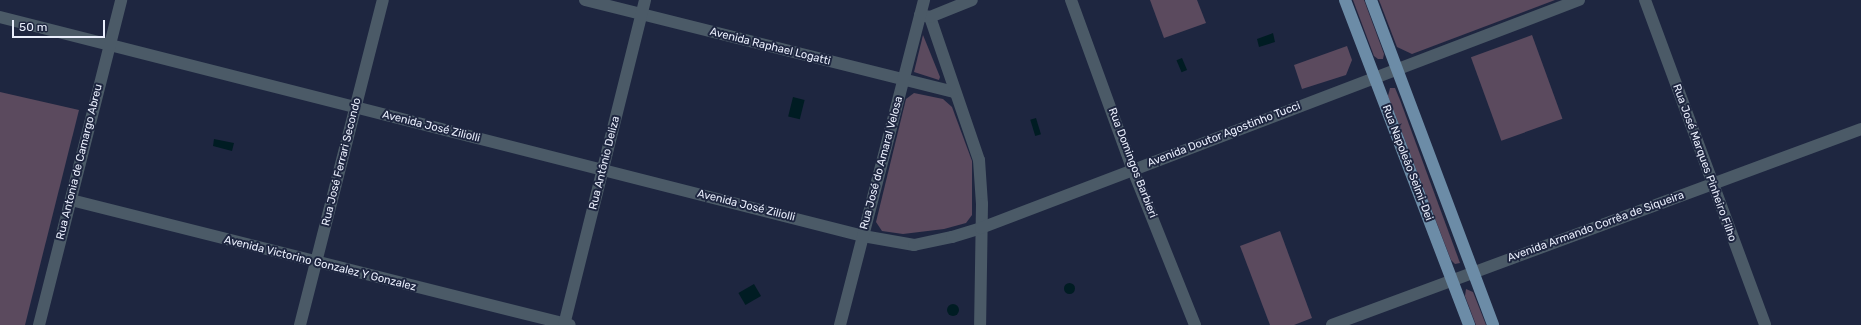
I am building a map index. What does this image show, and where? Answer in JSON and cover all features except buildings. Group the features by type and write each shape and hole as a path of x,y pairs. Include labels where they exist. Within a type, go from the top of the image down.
{"main road":[{"name":"Rua Napoleão Selmi-Dei","path":"1346,0 1374,78 1469,325"},
{"name":"Rua Napoleão Selmi-Dei","path":"1371,0 1493,325"}],"street":[{"name":"Rua Antonia de Camargo Abreu","path":"39,325 121,0"},
{"name":"Rua José Ferrari Secondo","path":"300,325 383,0"},
{"name":"Avenida Raphael Logatti","path":"585,0 954,92"},
{"name":"Rua Antônio Deliza","path":"566,324 645,0"},
{"name":"Rua José do Amaral Velosa","path":"840,325 904,80 925,16 924,0"},
{"path":"972,0 925,16 979,160 981,228 980,325"},
{"name":"Rua Domingos Barbieri","path":"1071,0 1133,170 1195,325"},
{"name":"Avenida Doutor Agostinho Tucci","path":"863,236 914,245 952,237 981,228 1580,0"},
{"name":"Rua José Marques Pinheiro Filho","path":"1644,0 1711,184 1765,325"},
{"name":"Avenida José Ziliolli","path":"0,17 356,108 604,169 863,236"},
{"name":"Avenida Armando Corrêa de Siqueira","path":"1332,325 1861,129"},
{"name":"Avenida Victorino Gonzalez Y Gonzalez","path":"71,200 316,263 566,324"}],"shaded area":[{"path":"1150,0 1197,0 1206,23 1164,38"},
{"path":"1353,0 1364,0 1384,54 1383,59 1378,59 1374,56"},
{"path":"1379,0 1555,0 1412,54 1397,47"},
{"path":"923,35 940,77 939,80 914,72"},
{"path":"1532,35 1562,119 1501,141 1471,57"},
{"path":"1347,46 1352,60 1346,75 1302,89 1294,65"},
{"path":"1390,88 1395,88 1400,100 1460,263 1455,264 1451,260 1388,96"},
{"path":"0,92 79,110 25,325 0,325"},
{"path":"914,93 943,99 952,107 972,161 972,215 966,223 944,229 903,234 882,231 876,222 906,99"},
{"path":"1280,231 1312,318 1294,325 1270,325 1240,246"},
{"path":"1466,289 1473,292 1486,325 1476,325 1465,296"}],"water":[{"path":"1273,33 1275,42 1259,47 1257,39"},
{"path":"1182,58 1187,70 1182,72 1176,60"},
{"path":"793,97 805,100 800,119 788,116"},
{"path":"1036,118 1041,134 1035,136 1030,120"},
{"path":"214,139 234,143 232,151 213,146"},
{"path":"1069,282 1073,284 1075,288 1073,292 1069,294 1065,292 1063,288 1065,284"},
{"path":"754,284 761,296 745,305 738,293"},
{"path":"951,304 955,304 959,310 955,316 951,316 947,312 947,308"}]}
